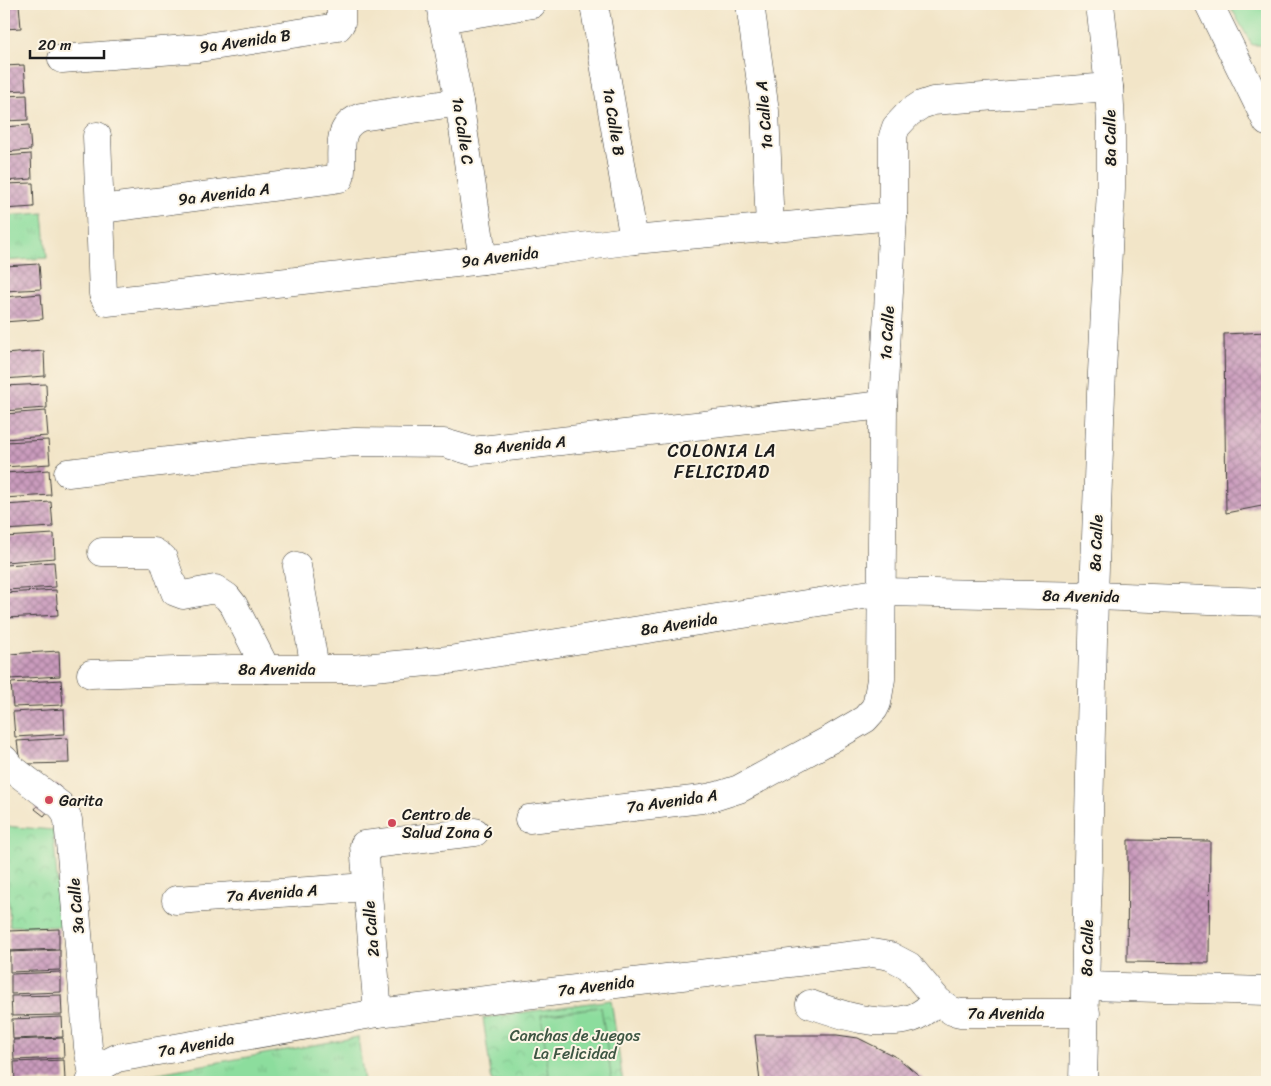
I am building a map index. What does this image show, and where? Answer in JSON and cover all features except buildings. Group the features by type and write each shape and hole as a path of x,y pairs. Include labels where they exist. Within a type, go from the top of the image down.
{"street":[{"path":"441,11 532,4"},
{"name":"1a Calle B","path":"594,4 634,240"},
{"name":"1a Calle A","path":"750,4 765,111 770,228"},
{"name":"8a Calle","path":"1083,1082 1087,986 1094,596 1111,189 1109,87 1100,4"},
{"path":"1209,4 1267,122"},
{"name":"1a Calle C","path":"441,11 459,102 483,260"},
{"name":"9a Avenida B","path":"62,59 199,48 339,15"},
{"name":"1a Calle","path":"831,739 864,719 874,709 877,703 881,679 883,405 893,216 893,136 896,127 915,108 933,101 1109,87"},
{"name":"9a Avenida A","path":"101,209 340,178 344,131 356,119 459,102"},
{"path":"97,136 101,209"},
{"name":"9a Avenida","path":"101,209 103,294 107,302 483,260 634,240 893,216"},
{"name":"8a Avenida A","path":"68,473 252,451 355,442 444,443 472,451 883,405"},
{"path":"102,552 154,552 163,558 175,592 183,595 215,589 227,597 234,606 266,669"},
{"path":"297,566 315,668"},
{"name":"8a Avenida","path":"91,674 315,668 352,669 449,660 883,592 1267,602"},
{"name":"7a Avenida A","path":"529,819 718,796 739,789 831,739"},
{"name":"3a Calle","path":"4,759 10,767 60,805 65,811 68,820 91,1079"},
{"name":"2a Calle","path":"378,1013 364,845 475,832"},
{"name":"7a Avenida A","path":"176,900 367,887"},
{"name":"7a Avenida","path":"91,1079 104,1064 117,1058 378,1013 872,953 890,956 909,966 938,1001 952,1011 961,1014 1086,1013"},
{"path":"1087,986 1267,991"},
{"path":"810,1004 836,1013 863,1019 893,1022 913,1017 938,1001"}],"green space":[{"path":"1229,4 1267,4 1267,45 1252,45"},
{"path":"43,213 47,258 4,261 4,216"},
{"path":"4,826 53,830 61,927 10,926"},
{"name":"Canchas de Juegos La Felicidad","path":"611,1000 623,1082 492,1082 483,1018"},
{"path":"601,1007 612,1082 550,1082 541,1015"},
{"path":"358,1037 364,1082 116,1082 120,1080"}],"place":[{"name":"Garita","path":"49,800"},
{"name":"Centro de Salud Zona 6","path":"392,823"}],"district":[{"name":"COLONIA LA FELICIDAD","path":"722,461"}]}
